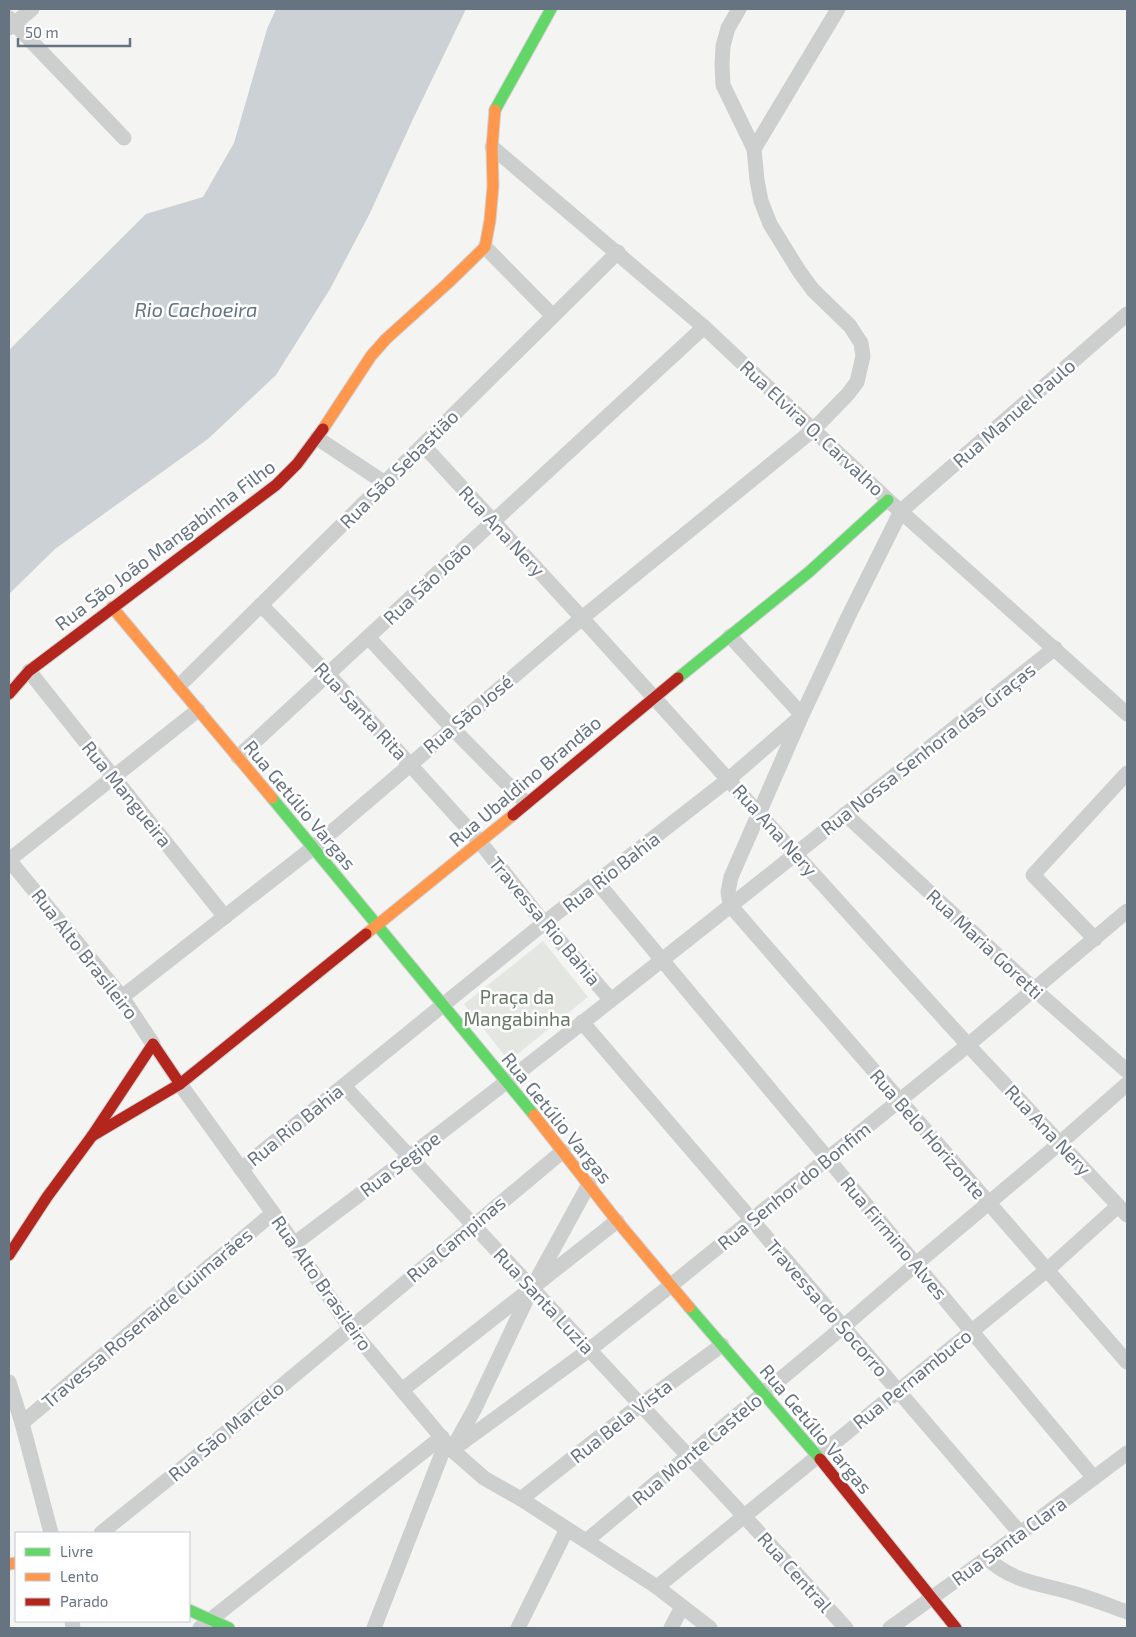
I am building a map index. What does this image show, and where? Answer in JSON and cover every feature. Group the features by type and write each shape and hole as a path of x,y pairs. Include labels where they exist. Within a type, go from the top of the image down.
{"street":[{"path":"32,9 11,23 124,138"},
{"path":"551,9 496,106 492,146 493,186 485,247 553,316"},
{"path":"739,9 728,28 723,46 723,85 754,148"},
{"path":"754,148 838,9"},
{"name":"Rua Elvira O. Carvalho","path":"492,146 704,327 888,500 1127,714"},
{"name":"Rua São José","path":"122,997 314,847 582,618 813,430 857,382 863,356 860,343 850,326 813,290 770,224 761,201 754,148"},
{"name":"Rua São João Mangabinha Filho","path":"9,694 29,671 276,485 298,464 371,356 386,339 448,284 485,247"},
{"name":"Rua São Sebastião","path":"179,686 618,252"},
{"name":"Rua Manuel Paulo","path":"901,511 1127,314"},
{"name":"Rua São João","path":"238,758 704,327"},
{"path":"317,438 385,483"},
{"name":"Rua Ana Nery","path":"423,445 655,698 968,1045 1123,1210"},
{"name":"Rua Ubaldino Brandão","path":"92,1136 180,1084 480,842 809,572 888,500"},
{"name":"Rua Rio Bahia","path":"241,1168 544,923 729,780 802,716 848,617 901,511"},
{"name":"Rua Santa Rita","path":"261,605 328,674 480,842"},
{"name":"Rua Getúlio Vargas","path":"112,607 314,847 563,1151 670,1286 762,1394 818,1456 956,1628"},
{"path":"730,636 802,716 758,812 731,877 728,892 730,905"},
{"path":"368,637 453,729 526,803"},
{"name":"Rua Nossa Senhora das Graças","path":"506,1083 1055,648"},
{"name":"Rua Mangueira","path":"29,671 225,917"},
{"path":"9,860 198,710"},
{"path":"1095,939 1033,875 1127,774"},
{"name":"Rua Maria Goretti","path":"845,814 1035,990 1127,1071"},
{"name":"Travessa Rio Bahia","path":"480,842 544,923 611,1000"},
{"name":"Rua Alto Brasileiro","path":"9,860 122,997 180,1084 273,1213 350,1328 447,1443 484,1478 521,1499 656,1587 710,1628"},
{"name":"Rua Firmino Alves","path":"598,882 1094,1478"},
{"name":"Rua Belo Horizonte","path":"730,905 1127,1362"},
{"name":"Rua Senhor do Bonfim","path":"205,1624 447,1443 590,1350 968,1045 1127,911"},
{"name":"Travessa do Socorro","path":"582,1022 1020,1533"},
{"path":"9,1256 47,1197 92,1136 153,1044"},
{"name":"Rua Segipe","path":"294,1244 506,1083"},
{"name":"Rua Monte Castelo","path":"586,1541 843,1327 1127,1084"},
{"name":"Rua Santa Luzia","path":"344,1086 744,1516"},
{"name":"Rua Campinas","path":"350,1328 563,1151"},
{"path":"374,1628 447,1443 475,1408 532,1288 589,1184"},
{"name":"Rua Pernambuco","path":"656,1587 1123,1210"},
{"name":"Travessa Rosenaide Guimarães","path":"22,1423 273,1213"},
{"path":"402,1390 617,1221"},
{"name":"Rua São Marcelo","path":"102,1532 212,1444 350,1328"},
{"name":"Rua Bela Vista","path":"521,1499 640,1405 722,1345"},
{"path":"9,1382 22,1423 51,1532"},
{"name":"Rua Santa Clara","path":"890,1628 1127,1453"},
{"name":"Rua Central","path":"744,1516 846,1628"},
{"path":"518,1628 567,1529"},
{"path":"987,1558 998,1568 1014,1577 1077,1594 1127,1612"},
{"path":"671,1628 682,1607"},
{"path":"190,1611 205,1624 229,1628"}],"green space":[{"name":"Praça da Mangabinha","path":"543,941 588,997 509,1061 464,1004"}],"water":[{"name":"Rio Cachoeira","path":"276,9 466,9 370,213 330,289 276,375 208,439 55,549 9,594 9,350 146,214 203,197 234,143 267,29"}],"traffic: fast":[{"path":"495,110 551,9"},
{"path":"678,678 809,572 888,500"},
{"path":"272,798 534,1115"},
{"path":"689,1307 820,1459"},
{"path":"190,1610 229,1628"}],"traffic: slow":[{"path":"323,429 371,356 386,339 485,247 493,186 492,147 495,110"},
{"path":"112,607 272,798"},
{"path":"366,934 513,815"},
{"path":"534,1115 617,1221 689,1307"},
{"path":"9,1564 15,1563"}],"traffic: jam":[{"path":"9,694 29,671 276,485 297,464 323,429"},
{"path":"513,815 678,678"},
{"path":"92,1136 180,1084 366,934"},
{"path":"9,1255 153,1044 180,1084"},
{"path":"820,1459 956,1628"}]}
